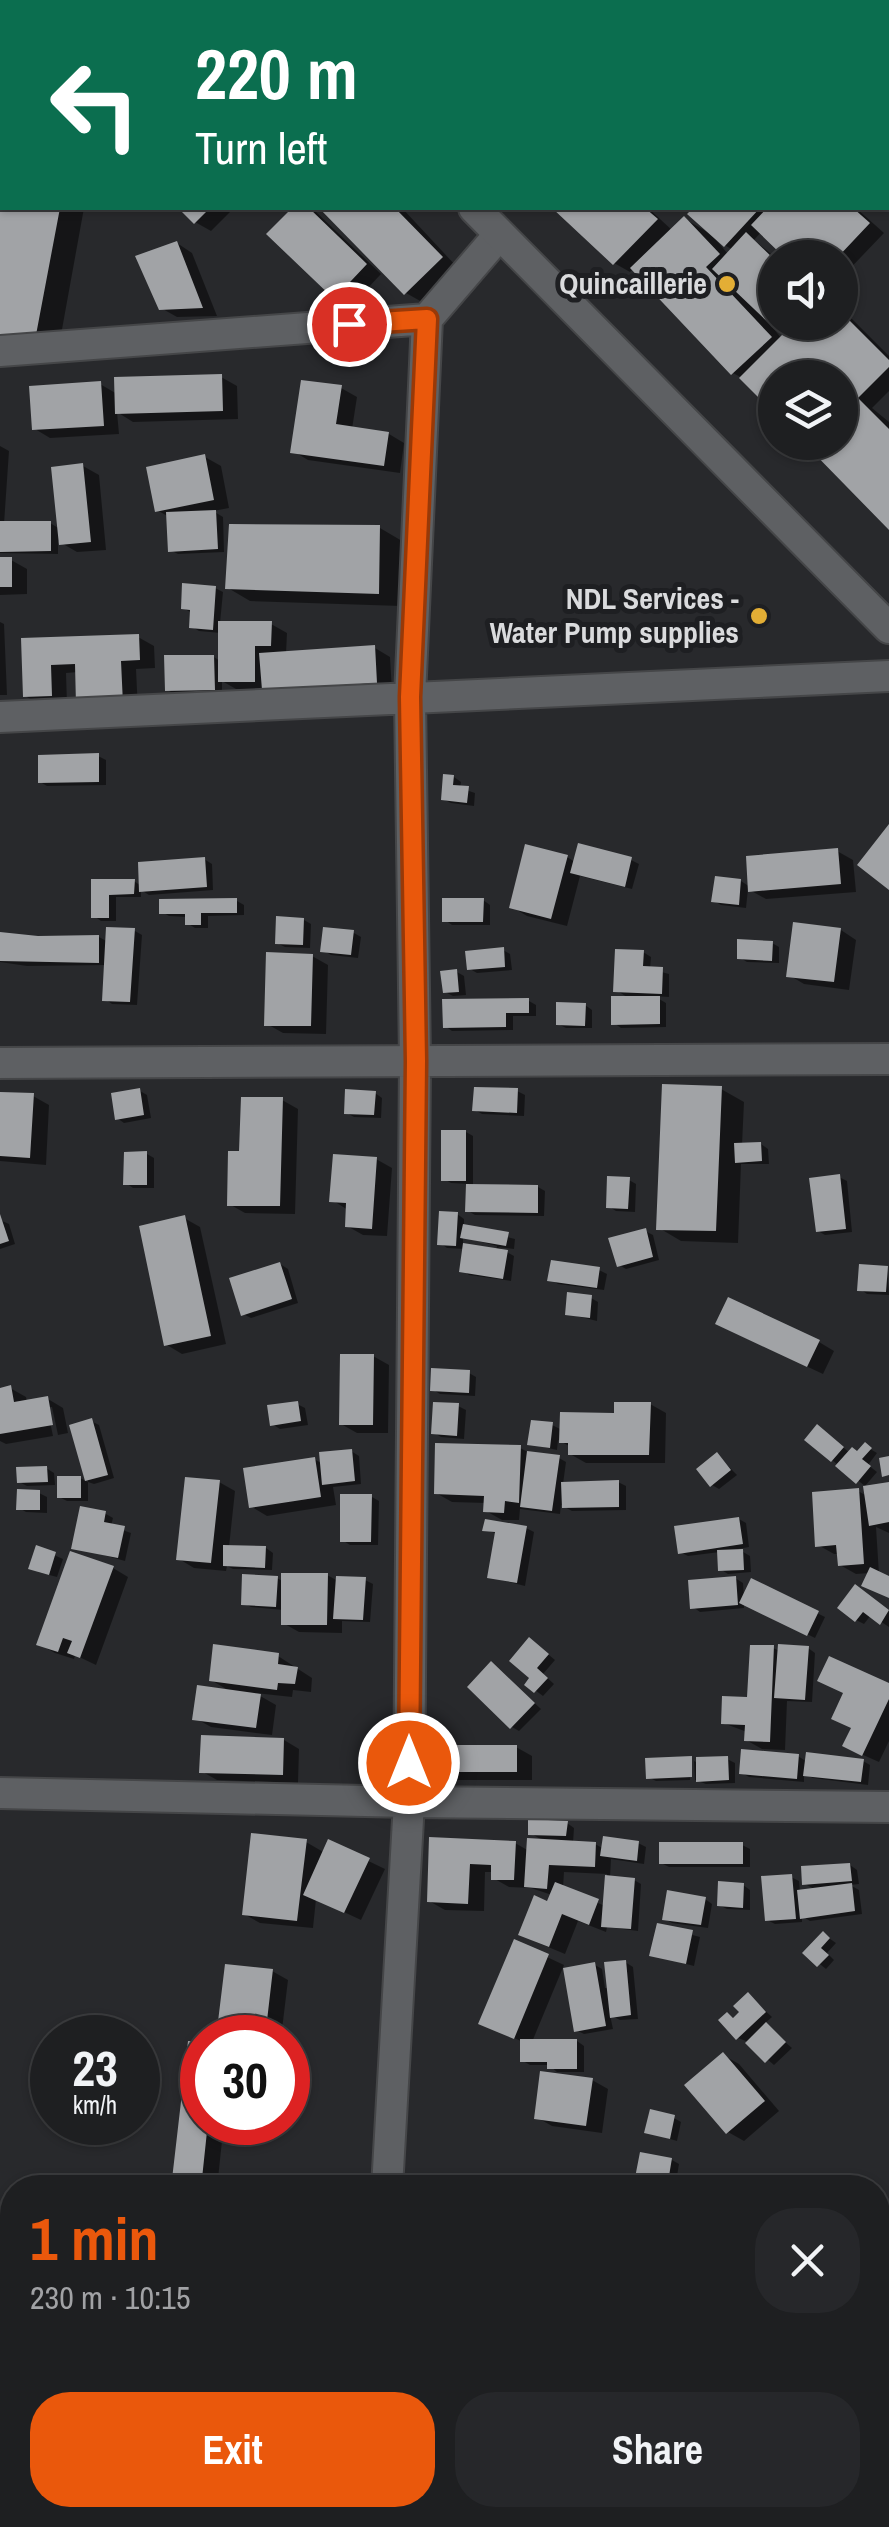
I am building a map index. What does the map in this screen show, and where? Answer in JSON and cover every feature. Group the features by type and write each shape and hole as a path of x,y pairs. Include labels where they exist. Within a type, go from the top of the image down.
{"street":[{"path":"476,210 889,628"},
{"path":"388,2175 409,1802 416,1061 410,697 427,319 499,235"},
{"path":"0,351 427,319"},
{"path":"0,716 889,676"},
{"path":"0,1062 889,1059"},
{"path":"0,1793 889,1807"}],"building":[{"path":"0,210 60,210 36,335 0,337"},
{"path":"180,210 208,210 194,224"},
{"path":"290,210 311,210 367,264 334,299 266,234"},
{"path":"321,210 397,210 443,257 404,295"},
{"path":"554,210 647,210 658,219 613,265"},
{"path":"691,210 758,210 724,247 687,214"},
{"path":"765,210 855,210 870,223 854,240 766,240 751,225"},
{"path":"684,216 720,254 706,267 758,322 758,340 769,340 731,375 630,268"},
{"path":"746,232 758,244 758,313 712,269"},
{"path":"177,241 203,308 159,310 135,256"},
{"path":"858,329 889,360 889,367 858,398 858,360 758,360 758,397 739,378 777,340 858,340"},
{"path":"222,374 223,411 115,414 114,377"},
{"path":"301,380 342,385 336,424 389,432 384,466 290,453"},
{"path":"101,381 104,426 32,430 29,386"},
{"path":"858,398 889,429 889,530 821,460 858,460"},
{"path":"205,454 214,500 155,512 146,467"},
{"path":"83,463 91,542 59,545 51,467"},
{"path":"216,510 218,549 168,552 166,512"},
{"path":"0,521 51,521 51,551 0,552"},
{"path":"229,524 380,525 379,594 225,589"},
{"path":"0,557 12,557 12,587 0,587"},
{"path":"182,583 216,586 213,630 189,628 190,610 181,609"},
{"path":"218,621 272,621 271,646 255,646 255,682 218,682"},
{"path":"139,634 140,660 121,661 123,704 76,705 75,664 51,665 52,696 23,697 21,638"},
{"path":"375,645 377,683 262,690 259,653"},
{"path":"164,655 214,655 215,690 165,691"},
{"path":"99,753 99,782 38,783 38,755"},
{"path":"443,774 454,775 453,785 469,786 467,803 441,800"},
{"path":"889,824 889,890 857,865"},
{"path":"578,843 632,857 625,887 570,873"},
{"path":"525,844 568,855 551,919 509,908"},
{"path":"838,848 841,884 748,892 746,856"},
{"path":"205,857 207,887 139,892 138,862"},
{"path":"715,876 741,879 739,905 711,902"},
{"path":"91,879 135,879 134,894 109,895 109,918 91,918"},
{"path":"237,898 237,913 201,913 201,925 185,925 185,914 159,914 159,899"},
{"path":"442,898 484,898 483,922 442,922"},
{"path":"276,916 304,918 303,945 275,944"},
{"path":"793,922 841,928 834,982 786,977"},
{"path":"106,927 135,928 130,1002 102,1001"},
{"path":"323,927 354,930 351,955 320,952"},
{"path":"0,932 99,935 99,963 0,961"},
{"path":"737,939 773,941 772,961 737,959"},
{"path":"504,947 505,967 467,970 465,951"},
{"path":"615,949 644,950 643,966 663,967 662,994 613,992"},
{"path":"266,952 313,954 311,1026 264,1026"},
{"path":"457,969 459,992 443,993 440,971"},
{"path":"611,996 660,996 660,1024 611,1025"},
{"path":"529,998 529,1013 506,1013 506,1027 443,1028 442,999"},
{"path":"556,1002 586,1003 585,1026 556,1025"},
{"path":"662,1084 722,1086 716,1231 656,1230"},
{"path":"474,1087 518,1088 517,1113 472,1111"},
{"path":"140,1088 144,1115 115,1120 111,1093"},
{"path":"345,1089 376,1091 374,1115 344,1114"},
{"path":"0,1092 34,1093 30,1158 0,1156"},
{"path":"241,1097 283,1097 280,1206 227,1206 228,1151 239,1151"},
{"path":"441,1130 466,1130 466,1181 441,1181"},
{"path":"761,1142 762,1161 735,1163 734,1143"},
{"path":"147,1151 147,1185 123,1185 124,1152"},
{"path":"333,1154 377,1157 372,1229 345,1227 346,1203 329,1202"},
{"path":"840,1174 846,1229 816,1232 809,1178"},
{"path":"607,1176 630,1177 628,1209 606,1208"},
{"path":"466,1184 538,1185 538,1213 465,1212"},
{"path":"439,1211 458,1212 456,1246 437,1245"},
{"path":"0,1214 9,1241 0,1244"},
{"path":"185,1215 211,1336 164,1346 139,1226"},
{"path":"463,1224 509,1232 506,1246 460,1238"},
{"path":"646,1228 653,1257 617,1267 608,1238"},
{"path":"463,1243 508,1250 503,1279 459,1272"},
{"path":"551,1260 600,1267 597,1288 547,1281"},
{"path":"280,1262 292,1299 241,1316 229,1278"},
{"path":"859,1264 888,1266 886,1292 857,1291"},
{"path":"567,1292 592,1295 590,1318 565,1315"},
{"path":"728,1297 820,1340 807,1367 715,1324"},
{"path":"340,1354 374,1354 373,1425 339,1425"},
{"path":"431,1368 470,1370 469,1393 430,1391"},
{"path":"11,1385 14,1402 48,1396 53,1425 0,1434 0,1388"},
{"path":"298,1401 301,1421 270,1426 267,1405"},
{"path":"433,1402 459,1403 457,1436 431,1434"},
{"path":"614,1402 651,1402 649,1455 568,1455 568,1443 559,1443 560,1412 614,1413"},
{"path":"92,1418 108,1475 85,1481 69,1425"},
{"path":"531,1420 553,1422 550,1448 527,1445"},
{"path":"817,1424 844,1447 831,1462 804,1440"},
{"path":"865,1442 872,1448 862,1459 871,1466 856,1484 835,1466 852,1447 857,1451"},
{"path":"435,1443 521,1445 519,1503 505,1501 504,1513 483,1512 484,1496 434,1494"},
{"path":"352,1449 355,1481 322,1485 319,1452"},
{"path":"527,1451 560,1455 552,1511 520,1507"},
{"path":"717,1452 731,1470 710,1487 696,1469"},
{"path":"889,1456 889,1475 882,1477 879,1458"},
{"path":"315,1457 321,1497 249,1508 243,1468"},
{"path":"47,1466 48,1482 17,1483 16,1467"},
{"path":"57,1476 81,1476 81,1498 57,1498"},
{"path":"185,1477 220,1480 211,1563 176,1560"},
{"path":"619,1480 619,1507 562,1508 561,1482"},
{"path":"889,1482 889,1522 869,1526 863,1486"},
{"path":"859,1488 864,1564 838,1566 836,1545 815,1547 812,1492"},
{"path":"17,1489 40,1490 40,1510 16,1510"},
{"path":"340,1494 372,1494 371,1542 340,1542"},
{"path":"80,1506 106,1511 104,1522 125,1526 118,1558 71,1549"},
{"path":"739,1517 743,1544 678,1554 674,1526"},
{"path":"485,1519 527,1526 517,1583 487,1578 495,1532 482,1531"},
{"path":"36,1545 56,1552 49,1575 28,1569"},
{"path":"223,1545 266,1546 265,1568 223,1566"},
{"path":"743,1549 744,1570 718,1571 717,1550"},
{"path":"70,1551 114,1566 80,1658 67,1653 72,1641 63,1638 58,1652 36,1645"},
{"path":"870,1567 889,1576 889,1598 861,1586"},
{"path":"281,1573 328,1573 327,1625 281,1625"},
{"path":"242,1574 278,1576 276,1607 241,1605"},
{"path":"336,1576 366,1577 363,1620 333,1619"},
{"path":"736,1576 738,1605 690,1609 688,1580"},
{"path":"751,1578 819,1611 807,1636 739,1603"},
{"path":"855,1584 889,1610 880,1625 863,1612 855,1622 837,1608"},
{"path":"529,1637 549,1654 537,1668 548,1678 534,1693 524,1685 529,1678 509,1661"},
{"path":"213,1644 279,1653 278,1664 298,1667 295,1684 278,1683 277,1690 209,1681"},
{"path":"778,1644 809,1646 805,1700 774,1698"},
{"path":"750,1645 774,1645 770,1742 744,1741 745,1725 721,1724 722,1696 747,1697"},
{"path":"829,1656 889,1683 889,1699 862,1756 842,1746 851,1728 831,1719 843,1693 817,1681"},
{"path":"491,1661 535,1703 510,1729 467,1687"},
{"path":"197,1685 261,1694 256,1728 192,1720"},
{"path":"201,1735 284,1738 283,1775 199,1773"},
{"path":"434,1745 517,1745 517,1772 433,1772"},
{"path":"741,1749 799,1754 797,1779 739,1774"},
{"path":"806,1752 864,1759 861,1782 803,1776"},
{"path":"692,1756 692,1777 646,1779 645,1758"},
{"path":"728,1756 729,1780 696,1782 696,1757"},
{"path":"528,1819 568,1821 566,1836 528,1835"},
{"path":"251,1833 307,1839 297,1921 242,1915"},
{"path":"603,1836 639,1841 637,1861 600,1856"},
{"path":"429,1837 516,1841 514,1880 491,1880 491,1865 470,1864 468,1904 427,1902"},
{"path":"527,1838 596,1842 595,1867 549,1865 547,1889 524,1887"},
{"path":"328,1839 370,1858 344,1913 303,1895"},
{"path":"659,1842 743,1842 743,1864 659,1864"},
{"path":"850,1863 852,1881 802,1885 801,1866"},
{"path":"792,1874 796,1919 765,1921 761,1876"},
{"path":"605,1875 635,1878 631,1929 601,1927"},
{"path":"718,1881 744,1883 743,1908 717,1906"},
{"path":"555,1882 599,1899 589,1925 562,1914 549,1947 518,1935 534,1895 547,1901"},
{"path":"852,1883 855,1911 800,1919 797,1890"},
{"path":"667,1890 706,1897 701,1925 662,1920"},
{"path":"657,1923 693,1930 686,1964 649,1956"},
{"path":"823,1931 830,1938 821,1948 829,1955 817,1967 802,1953"},
{"path":"514,1939 549,1954 514,2039 478,2024"},
{"path":"626,1960 631,2015 610,2018 604,1962"},
{"path":"595,1962 606,2026 574,2032 563,1968"},
{"path":"225,1964 273,1969 268,2015 219,2015"},
{"path":"748,1992 766,2012 736,2040 718,2020 727,2012 733,2018 739,2012 733,2006"},
{"path":"766,2022 786,2042 765,2063 745,2043"},
{"path":"520,2039 577,2039 577,2069 547,2069 547,2062 520,2062"},
{"path":"723,2052 765,2101 726,2134 684,2085"},
{"path":"540,2071 593,2078 586,2126 534,2119"},
{"path":"650,2109 675,2115 670,2139 644,2133"},
{"path":"180,2110 180,2145 206,2145 202,2175 173,2175"},
{"path":"640,2152 672,2158 669,2175 636,2175"}],"place":[{"name":"Quincaillerie","path":"727,284"},
{"name":"NDL Services - Water Pump supplies","path":"759,616"}],"route":[{"path":"349,324 427,319 410,697 416,1061 409,1763"}]}
